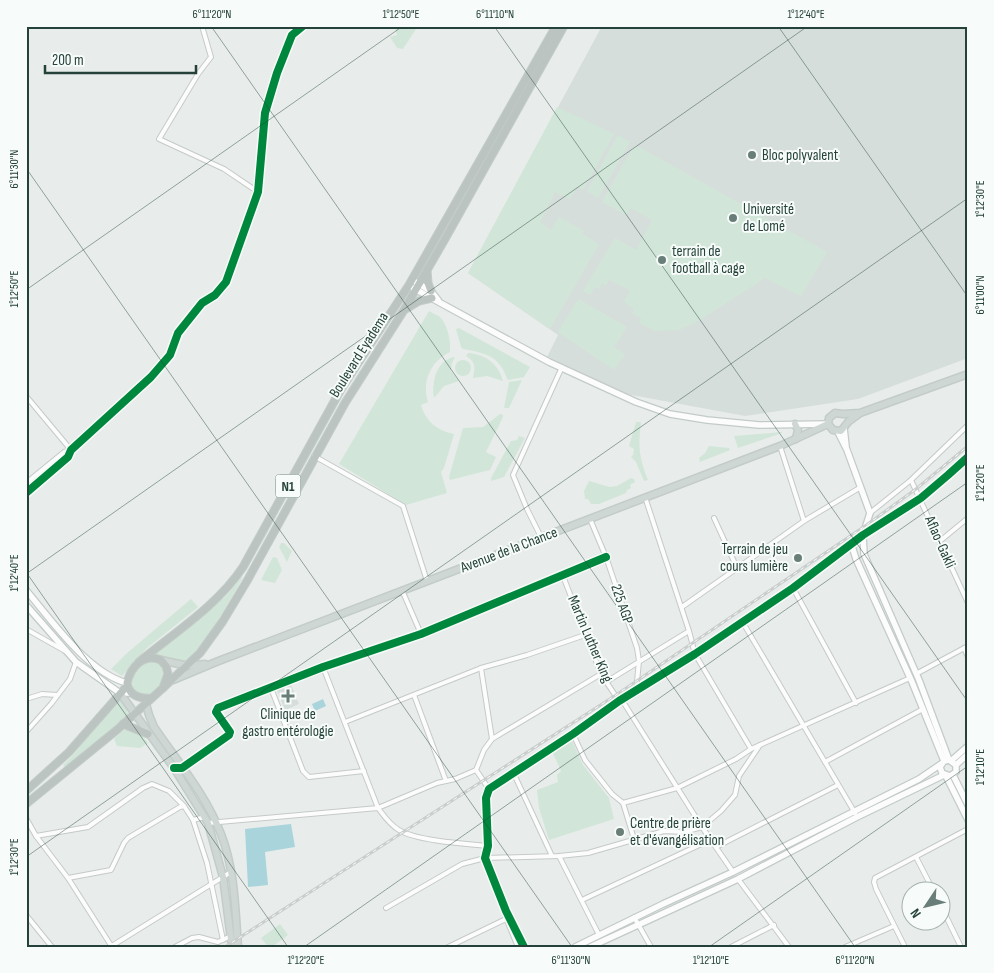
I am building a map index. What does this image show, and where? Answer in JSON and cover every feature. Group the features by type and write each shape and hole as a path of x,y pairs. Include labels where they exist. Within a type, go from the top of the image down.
{"highway":[{"name":"Boulevard Eyadema","path":"139,662 218,598 233,582 341,389 414,284 555,29 564,26"},
{"name":"Boulevard Eyadema","path":"163,688 188,666 214,634 242,589 314,456 363,372 404,310 414,284 427,270 555,29"},
{"path":"404,310 415,303 434,296 428,283 427,270"},
{"path":"139,662 152,658 162,660 168,674 163,688"},
{"name":"N1","path":"26,791 69,752 127,684 131,671 139,662"},
{"path":"127,684 132,693 142,698 152,698"},
{"name":"N1","path":"26,804 135,714 163,688"},
{"path":"123,724 148,734"}],"main road":[{"name":"Avenue de la Chance","path":"216,662 590,519 645,496 849,421 860,413 968,374"},
{"name":"Avenue de la Chance","path":"835,426 835,413 860,413"},
{"path":"835,426 847,420 843,414"},
{"path":"795,424 799,438"},
{"path":"162,660 188,666 216,662"},
{"path":"173,680 216,662"},
{"path":"120,693 174,768 206,820 223,877 238,947"},
{"path":"146,704 154,727 216,822 226,848 232,872 236,904 235,935 232,947"}],"street":[{"path":"202,26 211,57 198,74 160,139 224,169 258,192"},
{"path":"26,493 68,457 71,450 151,377 170,355 178,333 202,303 215,295 226,282 258,192 265,113 277,73 292,35 303,26"},
{"path":"414,284 549,362 604,389 670,414 759,425 806,423 835,426 847,450 870,513"},
{"path":"541,537 513,475 562,367"},
{"path":"26,396 71,450"},
{"path":"948,762 916,674 864,554 863,535 870,513 911,480 967,426"},
{"path":"780,446 804,521"},
{"path":"26,483 64,452 71,450"},
{"path":"314,456 403,506 427,581"},
{"path":"518,947 485,858 488,846 486,798 489,789 495,783 574,734 620,701 695,654 793,588 851,543 921,498 968,457"},
{"name":"Aflao-Gakli","path":"911,480 921,498 968,604"},
{"path":"682,608 804,521 861,487"},
{"path":"645,496 695,654 751,749"},
{"path":"714,518 738,568"},
{"path":"940,541 968,518"},
{"name":"225 AGP","path":"590,519 606,557 637,648 639,661 636,692"},
{"path":"851,543 856,559 923,709 948,762 956,772 953,775"},
{"path":"174,768 182,768 230,735 230,732 216,712 217,709 323,667 421,634 606,557"},
{"name":"Martin Luther King","path":"563,576 601,674 710,840 734,872"},
{"path":"793,588 856,703"},
{"path":"26,590 72,645 101,669 127,684"},
{"path":"402,590 421,634"},
{"path":"26,605 76,662 120,693 132,693"},
{"path":"742,621 857,817"},
{"path":"26,629 65,651"},
{"path":"606,682 689,631"},
{"path":"345,722 481,668 527,655 585,635"},
{"path":"916,674 966,647 968,657"},
{"path":"26,732 70,679 76,662"},
{"path":"323,667 378,808 392,825 402,832 414,836 452,843 488,846"},
{"path":"481,668 492,739"},
{"path":"95,676 101,669"},
{"path":"193,820 216,822 378,808 437,783 476,770 486,744 492,739 601,674"},
{"path":"623,803 677,788 736,759 751,749 910,678"},
{"path":"272,688 306,775 309,777 364,771"},
{"path":"26,699 42,694 57,695"},
{"path":"414,695 446,781"},
{"path":"825,762 923,709"},
{"path":"574,734 585,760 612,794 623,803 634,839"},
{"path":"386,908 462,864 485,858 559,856 588,853 664,831 684,832 702,827 721,811 734,795 739,776 760,745"},
{"path":"968,746 940,770 945,775 968,820"},
{"path":"575,947 734,872 919,779 948,762 968,754"},
{"path":"476,770 489,789"},
{"path":"513,772 552,856"},
{"path":"590,947 738,879 857,817 945,775 953,775"},
{"path":"953,775 968,805"},
{"path":"36,836 88,828 143,788 152,784 169,791 184,806 193,820 201,842 212,884 223,940"},
{"path":"716,847 838,785"},
{"path":"68,878 112,870 128,838 172,811 184,806"},
{"path":"26,818 36,836 68,878 111,946 232,872"},
{"path":"905,947 875,886 876,878 968,829"},
{"path":"582,900 710,840"},
{"path":"559,856 599,935"},
{"path":"916,857 928,880"},
{"path":"734,872 788,947"},
{"path":"26,915 52,947"},
{"path":"448,947 508,918"},
{"path":"508,918 524,947"},
{"path":"634,918 650,947"},
{"path":"731,947 774,925"},
{"path":"844,947 894,926"},
{"path":"952,929 961,947"},
{"path":"175,947 192,938 199,937 218,945 223,940 235,935"},
{"path":"856,942 859,947"}],"shaded area":[{"name":"Université de Lomé","path":"602,26 968,26 968,358 858,399 745,416 615,392 547,357 558,335 468,273"},
{"name":"Clinique de gastro entérologie","path":"290,682 299,704 285,710 276,688"}],"green space":[{"path":"395,26 418,26 403,49 397,48 390,37 397,35"},
{"path":"545,49 542,59 416,280 416,279"},
{"path":"557,107 614,134 583,190 577,187 570,199 555,192 540,222 551,230 559,217 584,231 582,234 599,244 550,329 468,273"},
{"path":"618,135 630,142 598,198 587,191"},
{"path":"633,147 639,147 827,252 801,296 765,278 695,323 678,330 655,331 639,323 641,318 632,313 634,309 624,302 630,290 609,280 606,285 602,283 599,289 595,287 590,295 583,291 615,238 636,250 652,220 631,208 626,215 602,202"},
{"path":"408,292 345,392 244,575 344,391"},
{"path":"580,300 627,327 614,347 625,354 614,370 558,332 577,301"},
{"path":"429,311 440,317 445,324 450,343 450,352 437,361 429,373 426,387 428,402 421,405 426,416 433,424 454,434 444,468 441,472 447,493 406,505 339,464"},
{"path":"459,328 530,367 524,377 508,380 501,367 492,358 463,349 456,329"},
{"path":"468,353 480,355 495,365 503,381 487,376 473,378 474,365 472,360 466,356"},
{"path":"455,357 451,371 459,381 444,386 434,398 433,385 437,372 444,362"},
{"path":"463,360 469,362 471,368 469,374 463,376 457,374 455,368 457,362"},
{"path":"522,380 509,408 504,408 509,382"},
{"path":"500,414 503,417 486,452 496,457 490,470 450,480 449,477 463,428 483,427"},
{"path":"636,422 641,422 640,451 648,480 644,481 636,462 631,457 634,449 629,446"},
{"path":"782,432 738,448 734,436"},
{"path":"519,436 525,438 504,477 491,481 511,441 517,440"},
{"path":"709,446 729,448 730,450 700,462 699,458"},
{"path":"631,478 635,482 630,485 631,488 626,493 599,504 591,504 588,499 585,499 584,491 589,481 610,487 617,486"},
{"path":"281,543 284,543 292,551 287,562 279,547"},
{"path":"273,557 277,558 282,570 275,583 261,580"},
{"path":"242,577 218,621 187,661 181,662 153,655 225,597"},
{"path":"191,599 198,607 147,648 122,676 111,669 126,654"},
{"path":"150,660 159,664 164,671 164,677 162,684 157,690 151,694 144,695 137,693 133,688 131,679 137,669"},
{"path":"118,697 122,698 129,716 65,767 63,765 75,753"},
{"path":"124,730 138,733 148,743 140,748 117,746 114,739"},
{"path":"572,741 583,765 609,798 614,819 549,840 539,808 537,790 558,782 557,775 561,771 552,751"},
{"path":"280,924 288,935 272,947 268,947 261,938"}],"water":[{"path":"323,699 326,706 315,711 312,704"},
{"path":"291,824 295,847 265,852 268,885 248,887 245,829"}],"railway":[{"path":"225,947 616,695 865,526 916,489 968,446"}],"cycle path":[{"path":"26,493 68,457 71,450 151,377 170,355 178,333 202,303 215,295 226,282 258,192 265,113 277,73 292,35 303,26"},
{"path":"524,947 506,911 485,858 488,846 486,798 489,789 573,734 619,701 695,654 793,588 863,535 921,498 968,457"},
{"path":"174,768 182,768 229,735 230,732 216,712 218,708 323,667 421,634 606,557"}],"place":[{"name":"Bloc polyvalent","path":"752,155"},
{"name":"Université de Lomé","path":"733,218"},
{"name":"terrain de football à cage","path":"662,260"},
{"name":"Terrain de jeu cours lumière","path":"798,558"},
{"name":"Clinique de gastro entérologie","path":"288,696"},
{"name":"Centre de prière et d'évangélisation","path":"620,832"}]}
